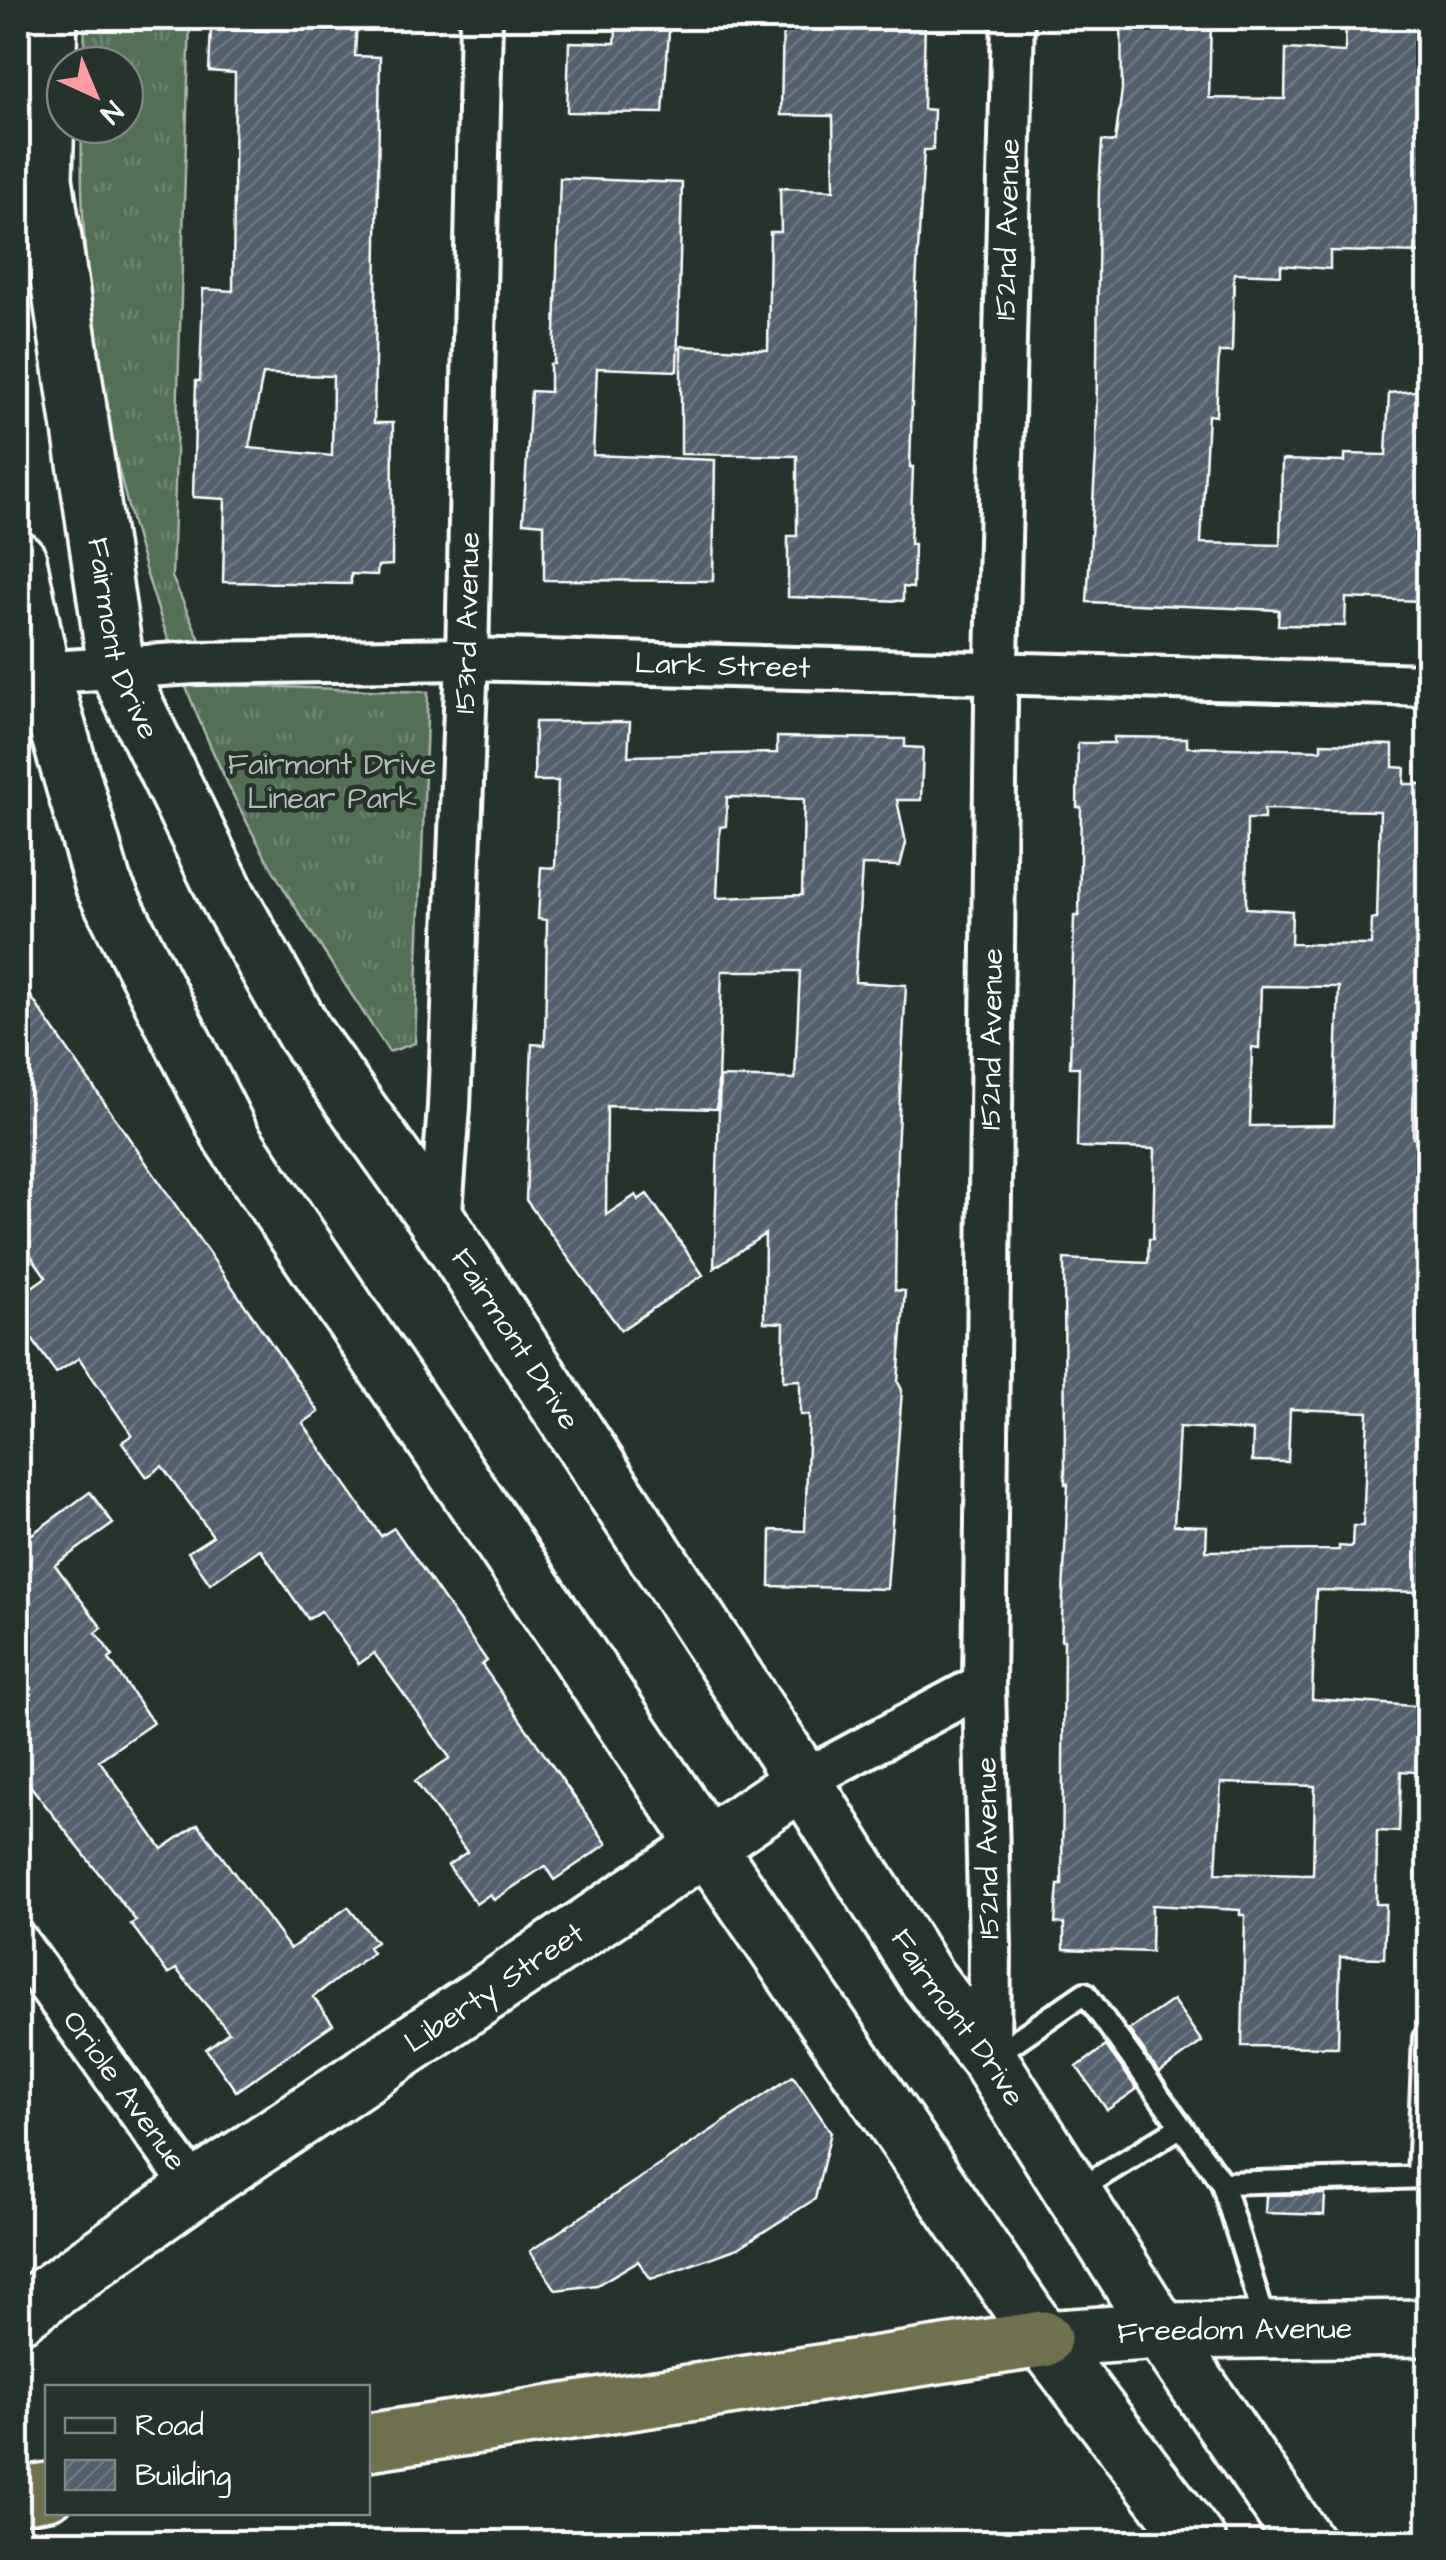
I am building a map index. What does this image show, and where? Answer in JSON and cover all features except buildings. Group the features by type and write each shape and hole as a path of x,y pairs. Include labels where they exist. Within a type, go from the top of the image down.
{"highway":[{"path":"370,2442 1043,2339"},
{"path":"18,2496 45,2492"}],"main road":[{"name":"Fairmont Drive","path":"49,18 44,178 116,666 228,897 305,1034 440,1224 926,1976 989,2059 1161,2332 1305,2542"},
{"path":"18,560 29,673 103,884 230,1137 1043,2339 1198,2542"},
{"name":"Liberty Street","path":"18,2315 195,2188 803,1781"},
{"name":"Freedom Avenue","path":"1043,2339 1161,2332 1428,2328"}],"street":[{"name":"153rd Avenue","path":"440,1224 450,1107 467,659 481,18"},
{"name":"152nd Avenue","path":"989,2059 984,1684 996,672 1014,18"},
{"name":"Lark Street","path":"29,673 116,666 467,659 1428,685"},
{"name":"Liberty Street","path":"803,1781 984,1684"},
{"name":"Oriole Avenue","path":"18,1943 195,2188"}],"lane":[{"path":"989,2059 1085,1993 1222,2183 1268,2330"},
{"path":"1222,2183 1423,2177 1424,2038 1428,2039"},
{"path":"1074,2193 1180,2127"}],"green space":[{"name":"Fairmont Drive Linear Park","path":"85,18 190,18 172,577 220,685 428,692 415,1043 389,1052 286,892 239,807 197,716 162,621 132,522 92,322 83,222 82,145 145,145 145,45 84,45"}]}
